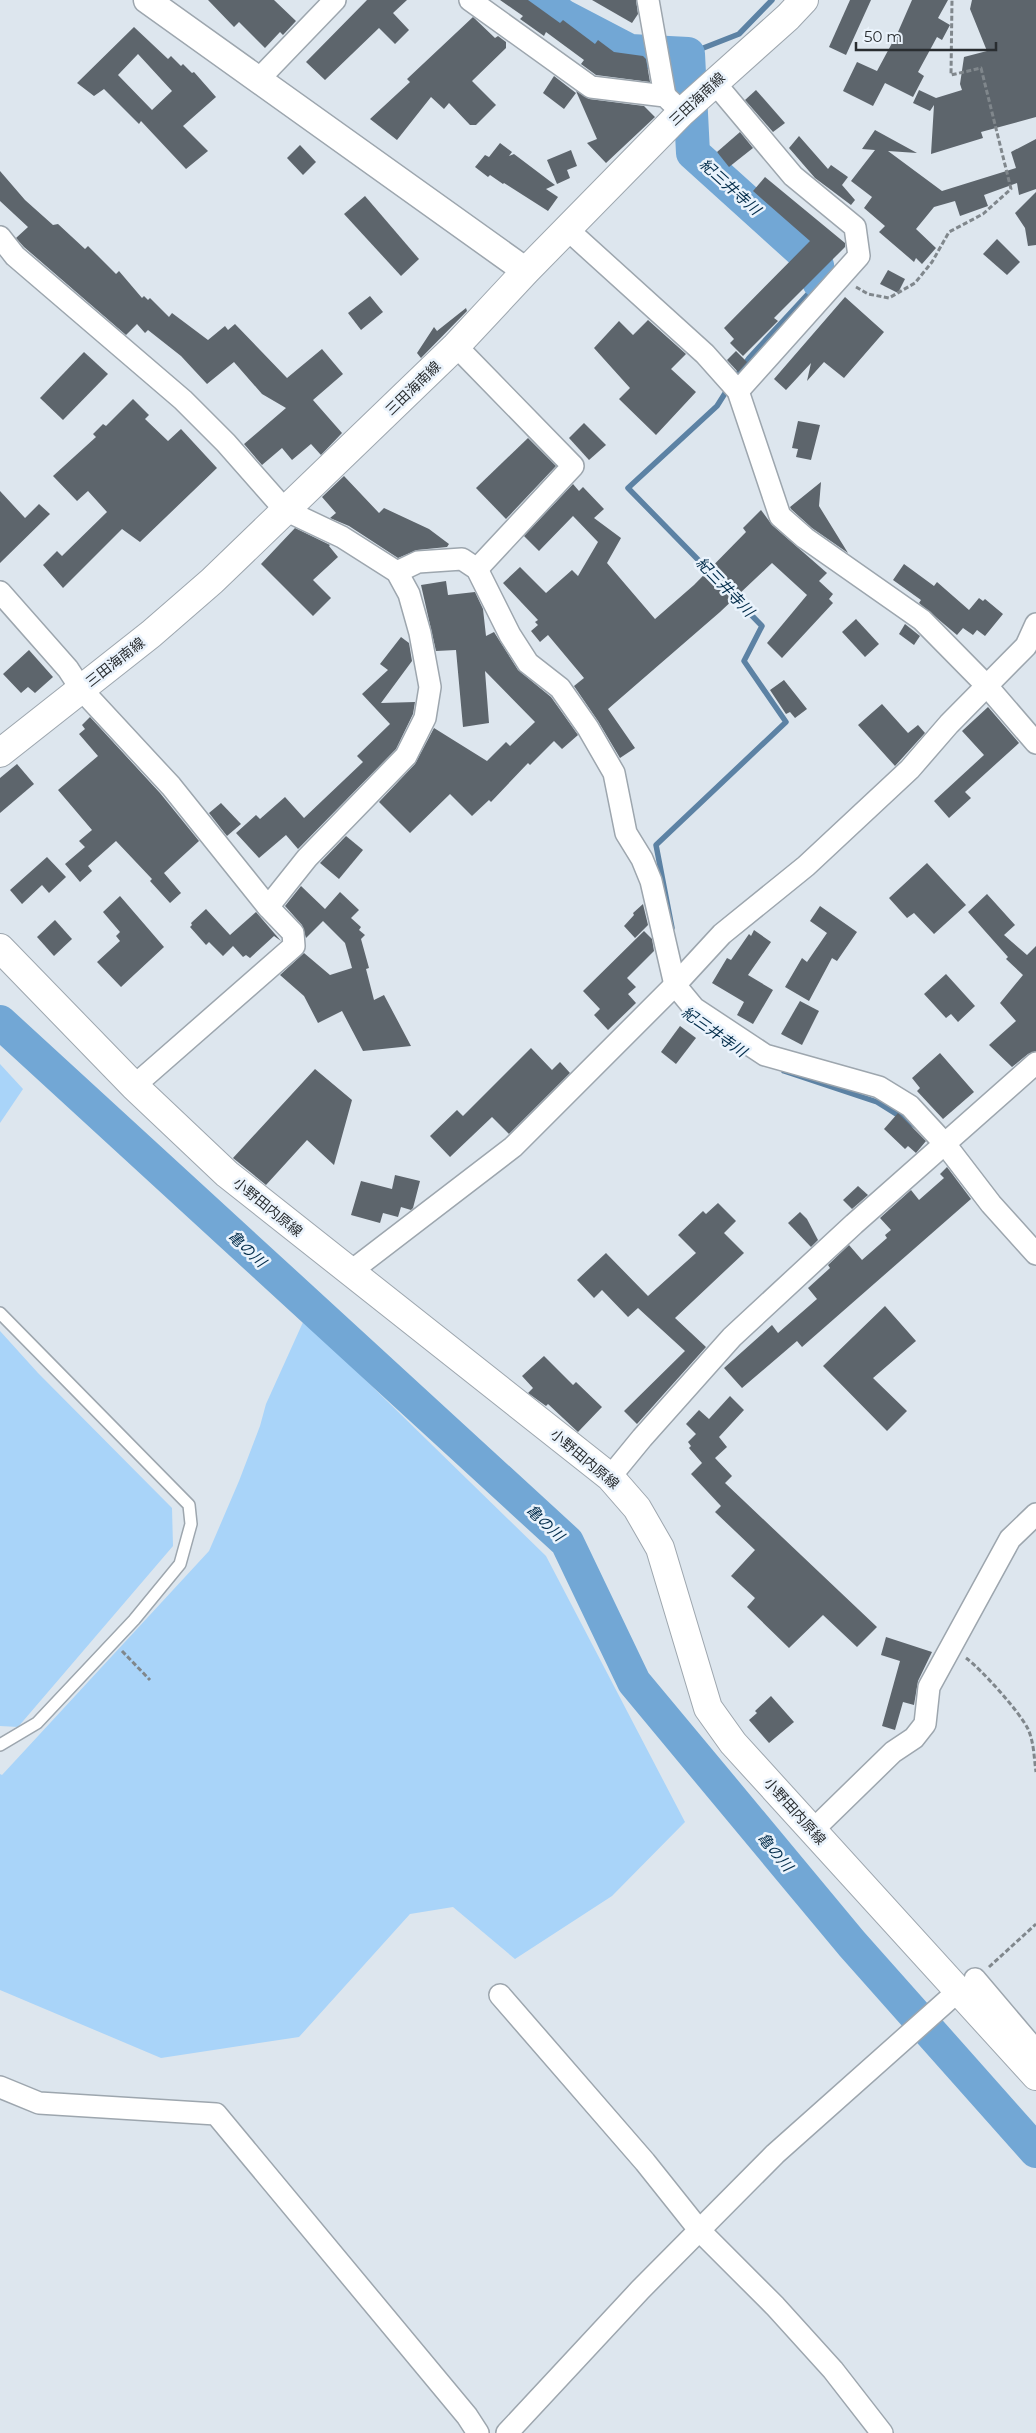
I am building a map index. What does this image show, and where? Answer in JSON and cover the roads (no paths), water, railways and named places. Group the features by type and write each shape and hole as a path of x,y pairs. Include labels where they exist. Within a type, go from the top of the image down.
{"main road":[{"name":"三田海南線","path":"0,753 151,634 212,581 456,346 691,96 788,17 804,0"},
{"name":"小野田内原線","path":"0,948 134,1086 227,1174 610,1477 637,1508 660,1548 708,1708 733,1743 1036,2076"}],"street":[{"path":"147,0 526,271"},
{"path":"258,80 335,0"},
{"path":"470,0 592,87 691,96"},
{"path":"648,0 659,60 691,96 855,227 859,256 738,391"},
{"path":"568,229 705,354 738,391 780,516 805,538 922,620 987,686 1036,743"},
{"path":"0,237 15,256 183,400 285,510 342,537 397,572 409,594 420,633 430,687 425,718 406,756 307,858 268,907"},
{"path":"456,346 573,466 477,569"},
{"path":"397,572 418,562 462,560 477,569 510,635 528,663 560,688 588,728 614,773 626,833 642,859 651,881 675,985 694,1008 764,1055 879,1087 910,1106 945,1144 991,1204 1036,1254"},
{"path":"0,592 68,669 82,689 171,786 268,907 293,933 294,946 134,1086"},
{"path":"350,1272 513,1147 675,985 722,934 806,866 910,769 949,724 1026,646 1036,624"},
{"path":"610,1477 732,1337 854,1224 1036,1063"},
{"path":"812,1831 894,1752 914,1738 925,1724 929,1687 1010,1539 1036,1514"},
{"path":"507,2433 640,2290 776,2154 960,1991 1036,2050"},
{"path":"500,1995 645,2162 700,2231 774,2306 832,2370 882,2433"},
{"path":"0,2087 39,2102 216,2114 461,2409 478,2433"}],"lane":[{"path":"0,1313 189,1506 191,1524 180,1564 113,1642 37,1723 0,1745"}],"waterway":[{"name":"紀三井寺川","path":"541,0 563,16 630,51 688,54 693,153 817,265 819,282"},
{"path":"688,54 739,34 772,0"},
{"name":"紀三井寺川","path":"734,379 749,358 819,282"},
{"name":"紀三井寺川","path":"713,575 628,488 717,406 729,387"},
{"name":"紀三井寺川","path":"672,928 656,845 786,722 744,661 762,626 730,593"},
{"name":"亀の川","path":"0,1022 567,1542 634,1682 852,1944 1036,2151"},
{"name":"紀三井寺川","path":"784,1071 877,1102 917,1127"}]}
